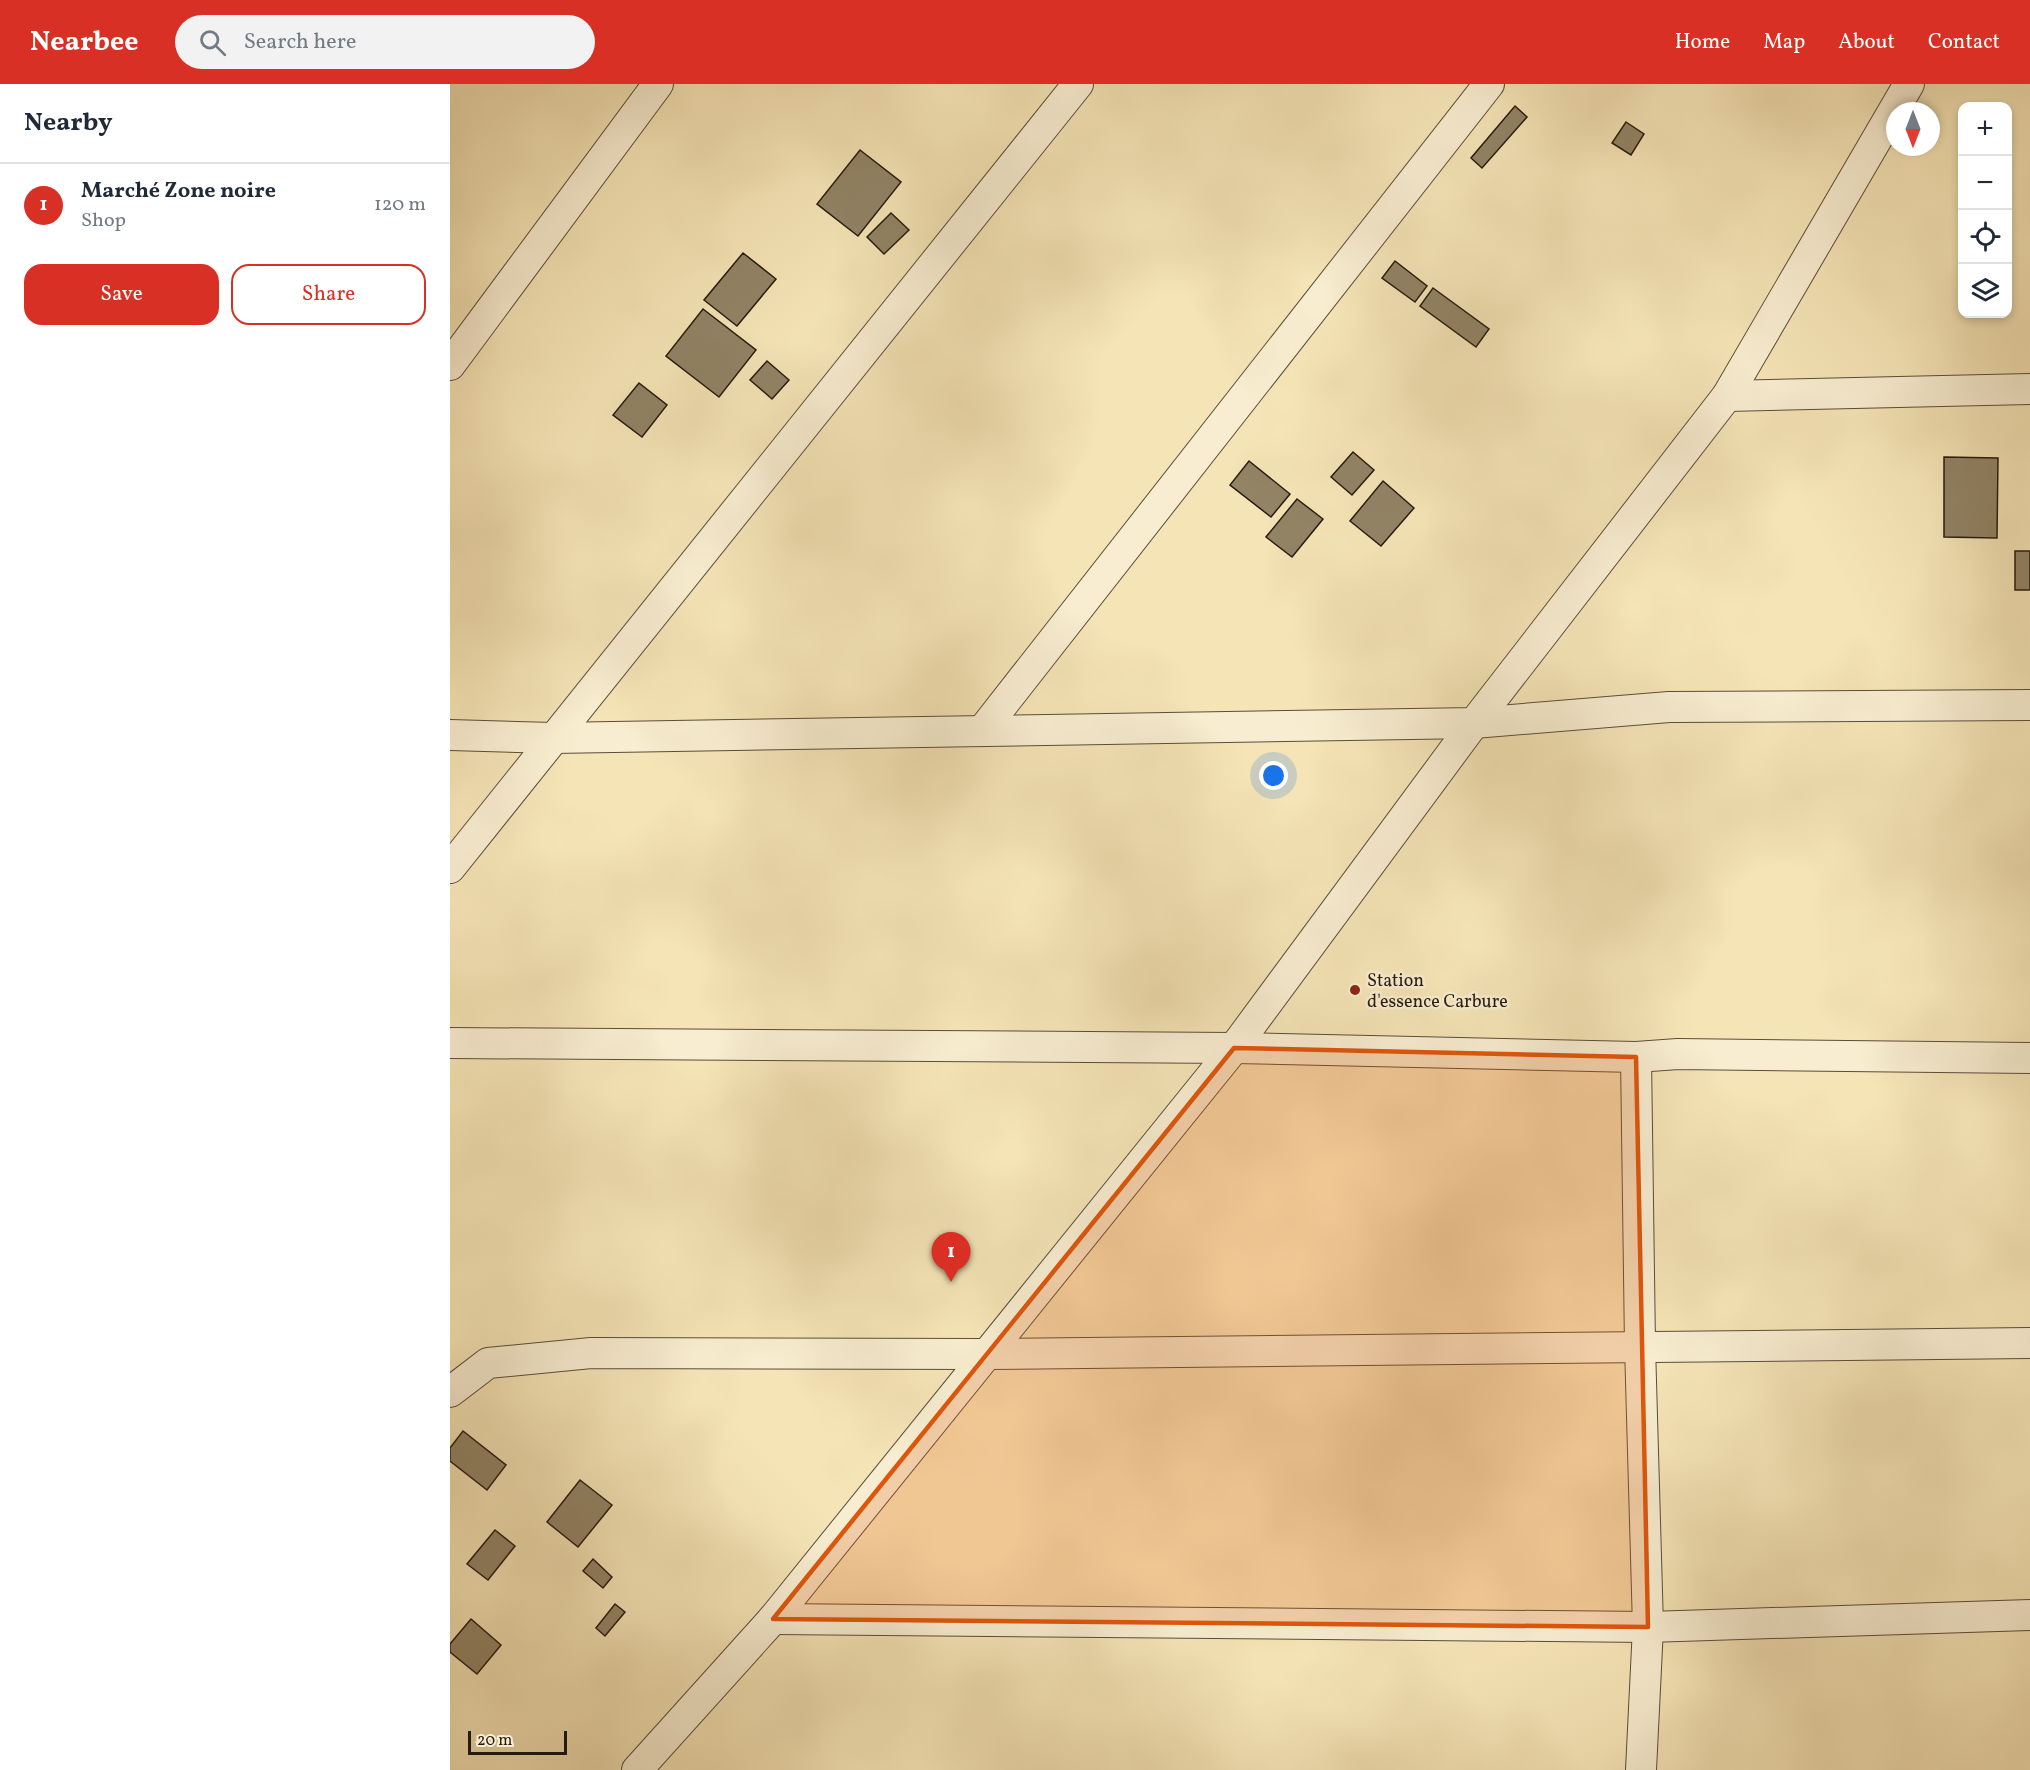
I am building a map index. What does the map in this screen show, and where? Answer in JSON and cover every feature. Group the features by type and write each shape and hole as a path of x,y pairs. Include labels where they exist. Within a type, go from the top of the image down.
{"street":[{"path":"450,365 658,84"},
{"path":"450,868 1078,84"},
{"path":"982,731 1490,84"},
{"path":"637,1770 773,1619 1234,1048 1474,723 1727,396 1909,84"},
{"path":"1727,396 2030,389"},
{"path":"450,735 553,738 1474,723 1668,707 2030,705"},
{"path":"450,1043 1234,1048 1636,1057 1678,1054 2030,1058"},
{"path":"1636,1057 1640,1346 1648,1627 1641,1770"},
{"path":"450,1392 488,1363 591,1353 985,1354 2030,1343"},
{"path":"773,1619 1648,1627 2030,1615"}],"highlighted area":[{"path":"1234,1048 1636,1057 1648,1627 773,1619"}],"building":[{"path":"1515,106 1527,117 1482,168 1471,158"},
{"path":"1626,122 1644,134 1631,155 1612,143"},
{"path":"860,150 901,182 858,236 817,204"},
{"path":"891,213 909,230 884,254 867,237"},
{"path":"743,253 776,279 737,326 704,300"},
{"path":"1395,261 1427,286 1415,302 1382,278"},
{"path":"1433,288 1489,329 1476,347 1420,306"},
{"path":"703,309 756,350 719,397 666,356"},
{"path":"767,361 789,380 772,399 750,380"},
{"path":"639,383 667,405 642,437 613,415"},
{"path":"1353,452 1374,470 1352,495 1331,477"},
{"path":"1944,457 1998,458 1997,538 1944,537"},
{"path":"1249,461 1290,494 1271,517 1230,485"},
{"path":"1383,481 1414,508 1381,546 1350,521"},
{"path":"1297,499 1323,519 1292,557 1266,537"},
{"path":"2015,551 2030,551 2030,590 2015,590"},
{"path":"463,1431 506,1465 487,1490 450,1461 450,1448"},
{"path":"580,1480 612,1505 578,1547 547,1522"},
{"path":"495,1530 515,1546 488,1580 467,1564"},
{"path":"593,1559 612,1577 603,1588 583,1571"},
{"path":"615,1604 625,1612 605,1636 596,1628"},
{"path":"471,1619 501,1645 477,1674 450,1652 450,1644"}],"place":[{"name":"Station d'essence Carbure","path":"1355,990"},
{"name":"Marché Zone noire","path":"951,1282"}]}
